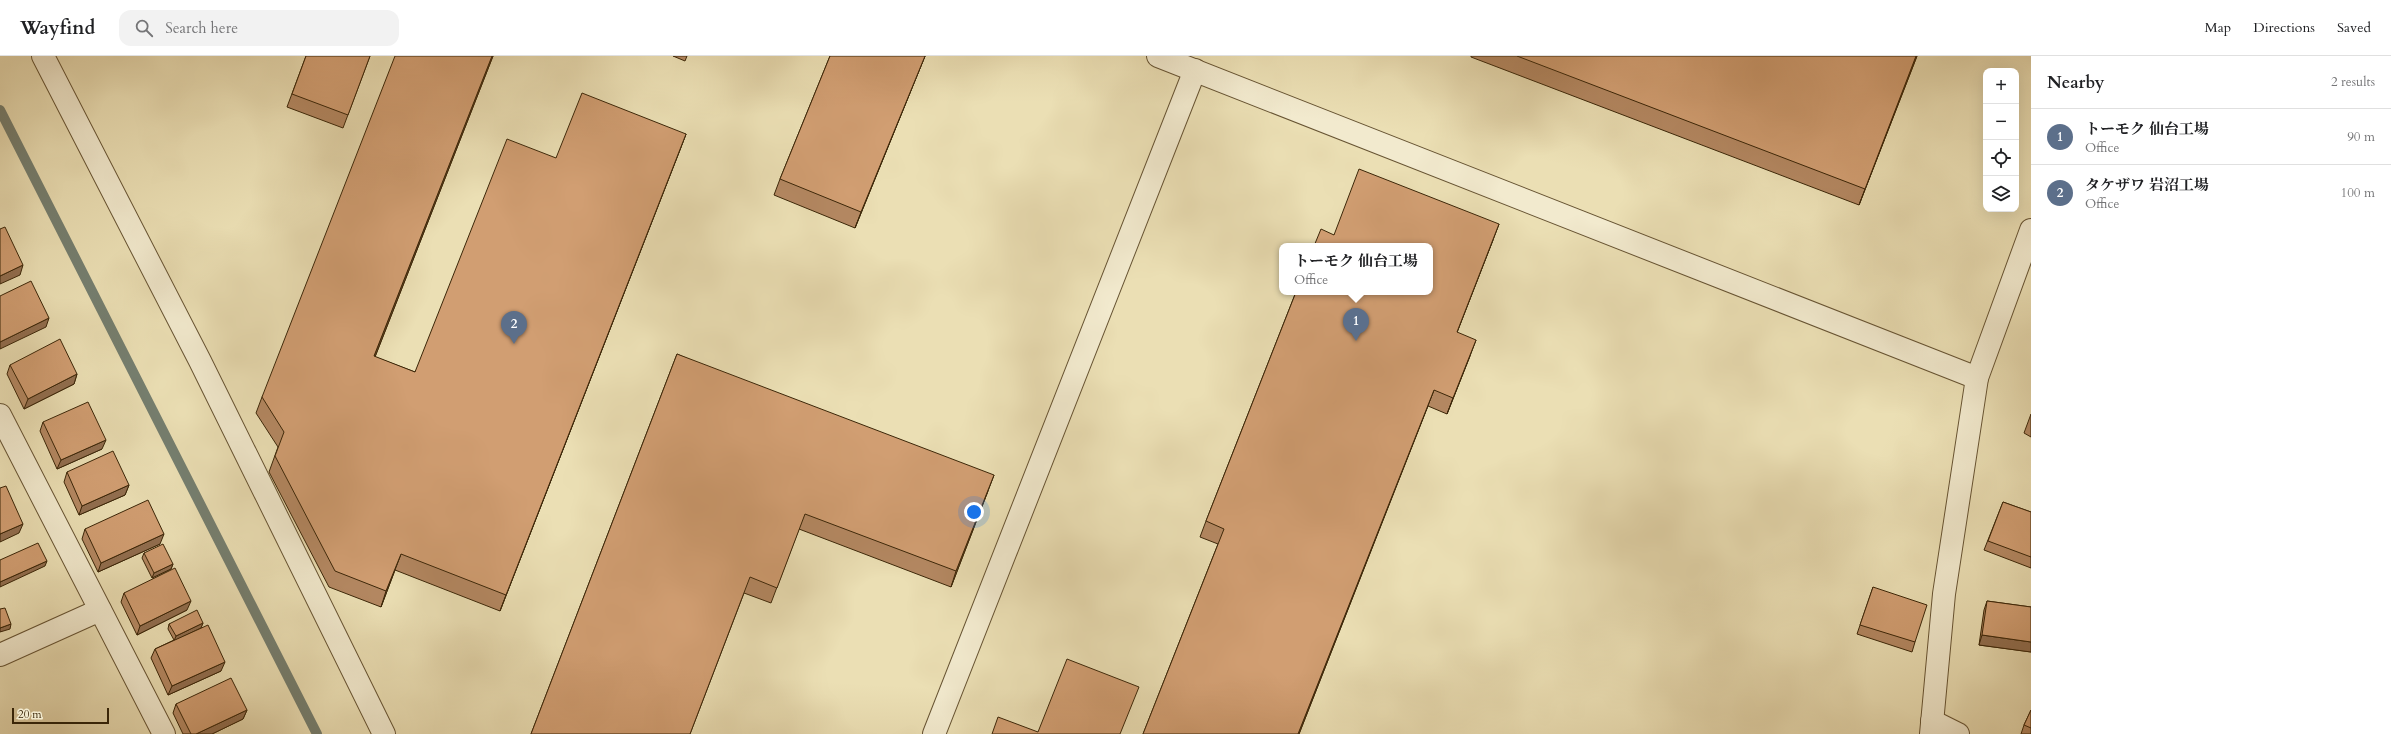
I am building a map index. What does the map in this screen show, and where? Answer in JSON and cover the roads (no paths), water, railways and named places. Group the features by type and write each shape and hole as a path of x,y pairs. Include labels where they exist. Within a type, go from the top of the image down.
{"street":[{"path":"43,56 204,368 384,734"},
{"path":"1158,56 1977,378"},
{"path":"934,734 1195,70"},
{"path":"1958,734 1931,728 1944,594 1977,378 2031,230"},
{"path":"0,415 164,734"},
{"path":"0,655 100,610"}],"waterway":[{"path":"0,110 317,734"}],"place":[{"name":"トーモク 仙台工場","path":"1356,341"},
{"name":"タケザワ 岩沼工場","path":"514,344"}]}
